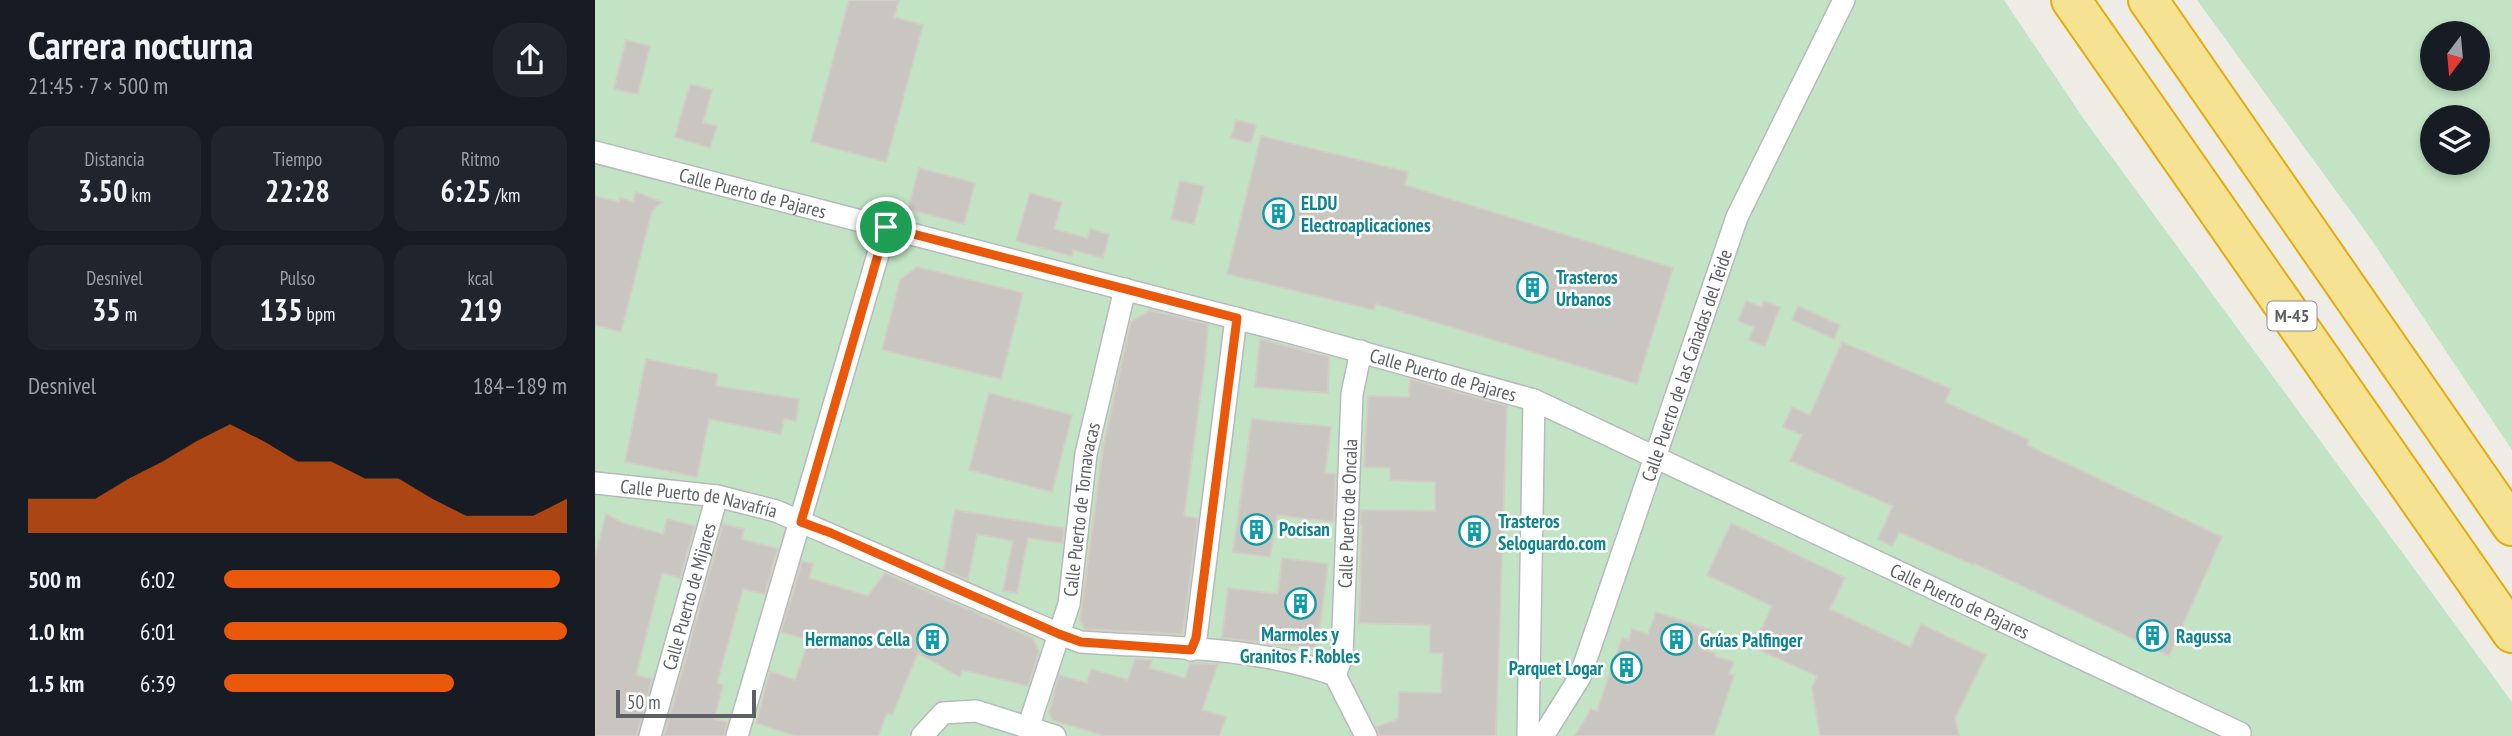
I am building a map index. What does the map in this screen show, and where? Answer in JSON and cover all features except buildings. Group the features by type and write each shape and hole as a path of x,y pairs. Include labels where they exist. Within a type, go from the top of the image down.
{"highway":[{"name":"M-45","path":"2071,0 2512,633"},
{"path":"2148,0 2512,526"}],"street":[{"name":"Calle Puerto de las Cañadas del Teide","path":"1543,736 1580,677 1737,217 1844,0"},
{"name":"Calle Puerto de Pajares","path":"595,152 1237,318 1534,400 2238,734"},
{"path":"737,736 886,227"},
{"name":"Calle Puerto de Tornavacas","path":"1028,728 1069,604 1086,454 1125,289"},
{"path":"1191,650 1196,638 1237,318"},
{"name":"Calle Puerto de Oncala","path":"1335,675 1342,657 1352,394 1361,351"},
{"path":"1528,736 1534,400"},
{"name":"Calle Puerto de Navafría","path":"595,483 717,496 776,511 1081,642 1256,655 1305,664 1335,675"},
{"name":"Calle Puerto de Mijares","path":"650,736 717,496"},
{"path":"1335,675 1366,736"},
{"path":"922,736 943,713 976,710 1055,736"}],"green space":[{"path":"595,0 2004,0 2083,118 2512,702 2512,736 595,736"},
{"path":"2197,0 2512,0 2512,450 2371,239"}],"place":[{"name":"ELDU Electroaplicaciones","path":"1278,214"},
{"name":"Trasteros Urbanos","path":"1533,288"},
{"name":"Pocisan","path":"1256,529"},
{"name":"Trasteros Seloguardo.com","path":"1475,532"},
{"name":"Marmoles y Granitos F. Robles","path":"1300,603"},
{"name":"Ragussa","path":"2153,636"},
{"name":"Hermanos Cella","path":"933,639"},
{"name":"Grúas Palfinger","path":"1677,640"},
{"name":"Parquet Logar","path":"1626,668"}],"route":[{"path":"886,227 1237,318 1196,638 1191,650 1081,642 801,522 886,227"}]}
